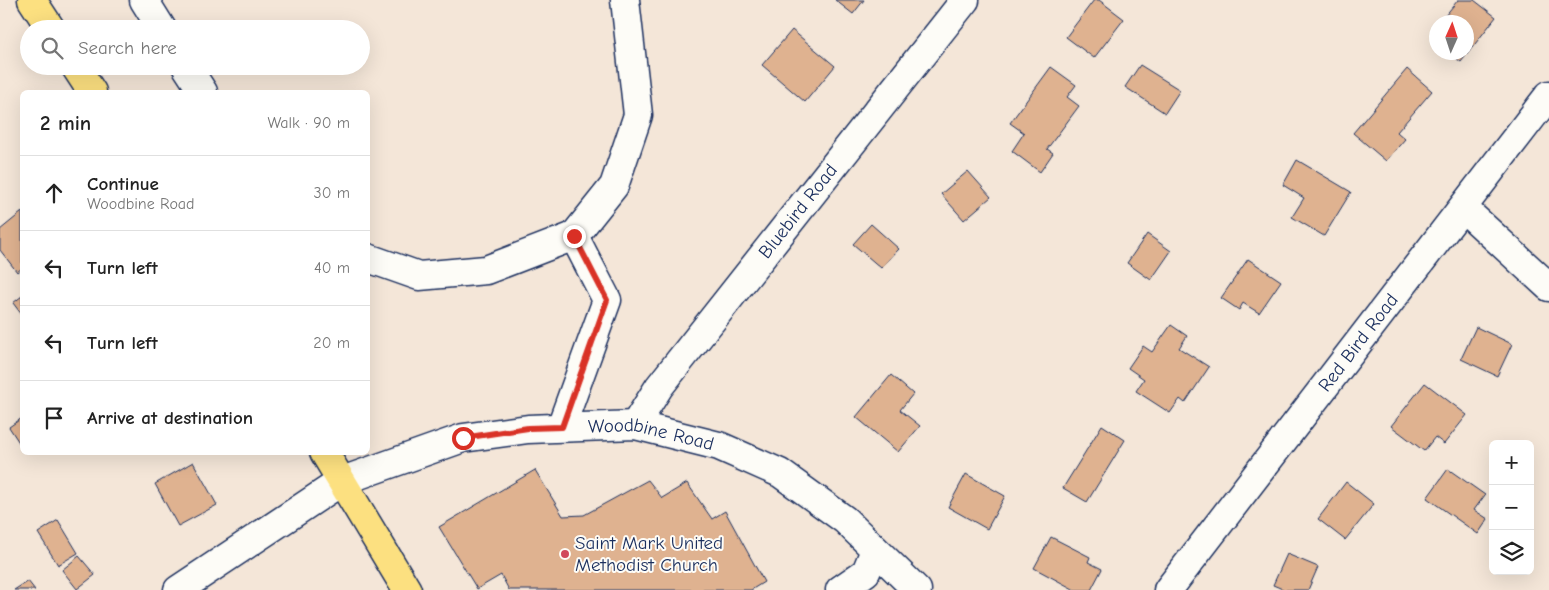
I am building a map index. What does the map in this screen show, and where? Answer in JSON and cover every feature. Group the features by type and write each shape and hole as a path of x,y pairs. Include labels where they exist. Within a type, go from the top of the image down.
{"main road":[{"path":"32,0 45,20"},
{"path":"81,75 91,90"},
{"path":"326,455 407,590"}],"street":[{"path":"144,0 156,20"},
{"path":"370,259 420,276 486,270 574,236 614,186 638,115 625,0"},
{"name":"Bluebird Road","path":"635,425 659,387 965,0"},
{"path":"192,75 202,90"},
{"name":"Red Bird Road","path":"1168,590 1549,95"},
{"path":"1463,208 1549,287"},
{"path":"562,427 607,300 574,236"},
{"name":"Woodbine Road","path":"178,590 342,481 463,438 528,428 635,425 719,446 780,474 845,520 917,590"},
{"path":"840,590 866,572 875,550"}],"building":[{"path":"835,0 864,0 853,14"},
{"path":"1094,0 1099,0 1124,19 1094,58 1066,37"},
{"path":"1458,0 1474,0 1496,17 1474,45 1474,15 1446,15"},
{"path":"792,30 835,66 805,102 762,65"},
{"path":"1140,65 1180,90 1165,113 1125,87"},
{"path":"1051,67 1076,85 1067,97 1079,106 1047,149 1053,153 1040,172 1012,151 1024,133 1010,123"},
{"path":"1407,69 1432,91 1397,132 1405,139 1386,161 1353,133"},
{"path":"1297,160 1351,192 1324,236 1292,217 1304,198 1283,185"},
{"path":"968,171 991,197 964,220 941,194"},
{"path":"20,214 20,270 17,272 0,250 0,230"},
{"path":"871,224 899,249 881,268 853,244"},
{"path":"1147,234 1171,251 1151,280 1127,263"},
{"path":"1248,259 1281,281 1259,313 1243,303 1239,310 1221,298"},
{"path":"20,298 20,312 13,303"},
{"path":"1171,325 1187,336 1179,348 1209,367 1185,403 1180,399 1170,413 1136,391 1144,379 1128,368 1143,346 1152,352"},
{"path":"1476,327 1512,344 1497,376 1461,359"},
{"path":"891,375 913,394 900,410 920,426 898,452 856,417"},
{"path":"1425,383 1467,415 1444,444 1435,437 1424,451 1391,426"},
{"path":"20,419 20,444 9,427"},
{"path":"1102,425 1125,440 1087,502 1063,488"},
{"path":"193,462 217,505 178,526 155,484"},
{"path":"1448,469 1485,495 1474,510 1488,519 1478,534 1427,498"},
{"path":"535,470 563,516 584,515 648,480 662,498 687,483 712,519 725,511 764,582 751,590 509,590 501,575 477,589 439,527"},
{"path":"966,474 1005,496 987,529 948,507"},
{"path":"1346,482 1374,504 1345,540 1318,519"},
{"path":"58,520 78,553 58,565 38,533"},
{"path":"1051,537 1090,557 1088,562 1102,569 1091,590 1075,590 1034,568"},
{"path":"1287,554 1318,567 1308,590 1285,590 1273,585"},
{"path":"79,556 95,575 77,589 62,570"},
{"path":"28,581 35,590 14,590"}],"place":[{"name":"Saint Mark United Methodist Church","path":"565,554"}],"route":[{"path":"463,438 528,428 562,427 607,300 574,236"}]}
